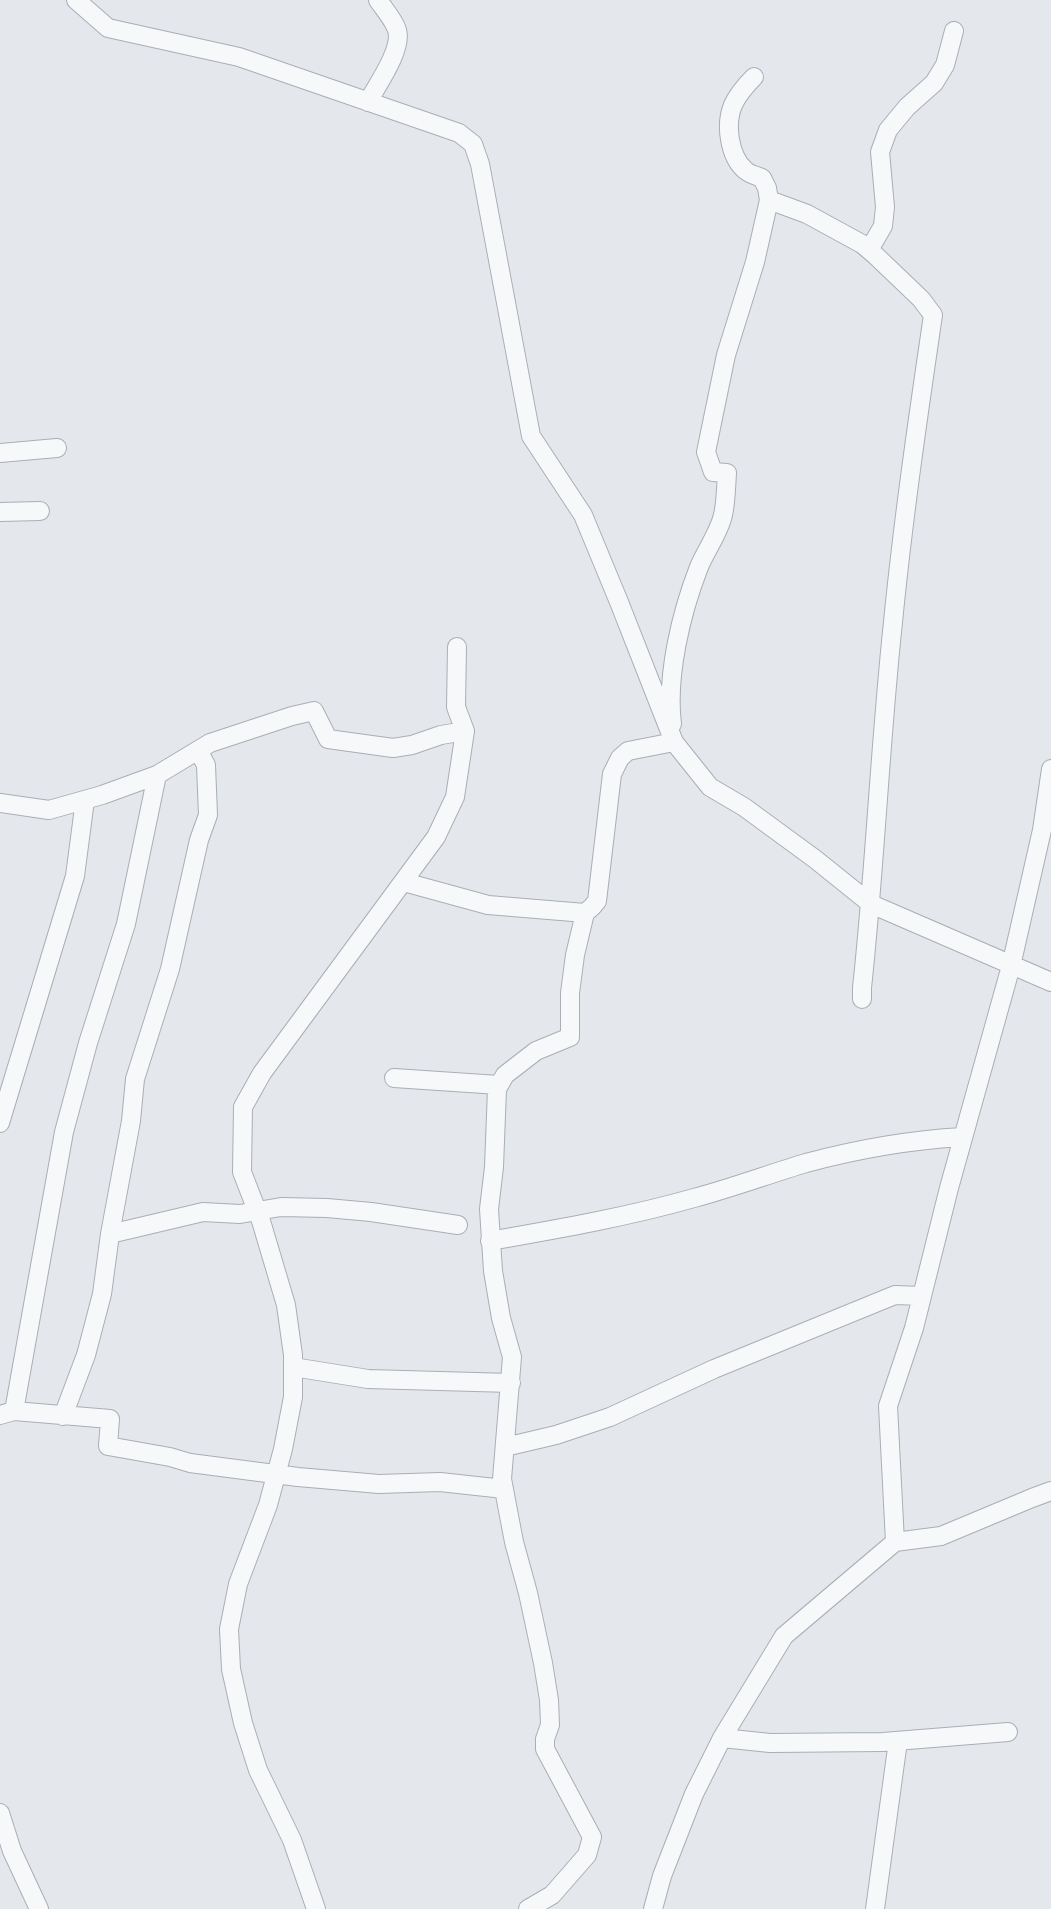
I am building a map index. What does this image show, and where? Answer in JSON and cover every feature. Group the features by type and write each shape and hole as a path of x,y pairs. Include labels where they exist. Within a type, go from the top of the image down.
{"street":[{"path":"76,0 108,28 239,57 459,133 473,144 480,164 531,436 583,515 620,602 674,742 710,787 744,807 815,859 871,904 1051,982"},
{"path":"368,102 396,50 398,40 397,30 378,0"},
{"path":"869,250 883,226 885,207 880,152 888,130 906,107 934,83 945,65 954,31"},
{"path":"674,742 670,708 676,646 682,618 699,568 722,517 727,474 713,472 706,452 726,355 755,262 769,200 762,178 746,172 736,160 731,142 730,124 733,105 744,87 754,77"},
{"path":"769,200 807,214 869,250 921,299 933,315 892,623 862,999"},
{"path":"0,453 57,448"},
{"path":"0,512 40,511"},
{"path":"316,1909 292,1840 258,1770 231,1669 229,1629 238,1584 268,1505 293,1397 293,1367 286,1305 261,1221 242,1172 242,1107 262,1072 436,837 455,796 465,731 456,707 457,647"},
{"path":"0,803 49,810 85,800 157,775 210,743 314,711 328,739 393,748 412,745 441,735 465,731"},
{"path":"404,882 488,905 584,913 592,908 597,901 612,774 620,758 628,751 674,742"},
{"path":"63,1416 86,1355 102,1294 110,1234 131,1121 135,1078 170,969 199,840 208,815 206,765 198,750"},
{"path":"895,1542 888,1406 914,1328 963,1137 1011,966 1042,830 1051,769"},
{"path":"157,775 126,924 88,1043 64,1132 7,1413 110,1419 108,1446 170,1457 190,1463 298,1477 379,1484 440,1482 504,1489"},
{"path":"0,1123 75,876 85,800"},
{"path":"528,1909 552,1895 587,1855 592,1838 545,1750 545,1739 550,1725 549,1700 502,1479 512,1357 501,1318 492,1270 489,1209 494,1167 497,1088 505,1075 536,1051 570,1037 570,993 575,955 584,913"},
{"path":"394,1078 499,1085"},
{"path":"490,1241 620,1218 735,1187 805,1164 860,1150 905,1142 963,1137"},
{"path":"110,1234 203,1212 240,1214 281,1207 327,1208 381,1213 458,1225"},
{"path":"505,1447 556,1435 610,1417 714,1369 895,1295 922,1296"},
{"path":"293,1367 368,1379 511,1383"},
{"path":"653,1909 662,1876 694,1794 722,1738 784,1636 895,1542 941,1536 1051,1491"},
{"path":"722,1738 770,1742 898,1741 1008,1732"},
{"path":"875,1909 898,1741"},
{"path":"0,1813 12,1851 39,1909"}]}
